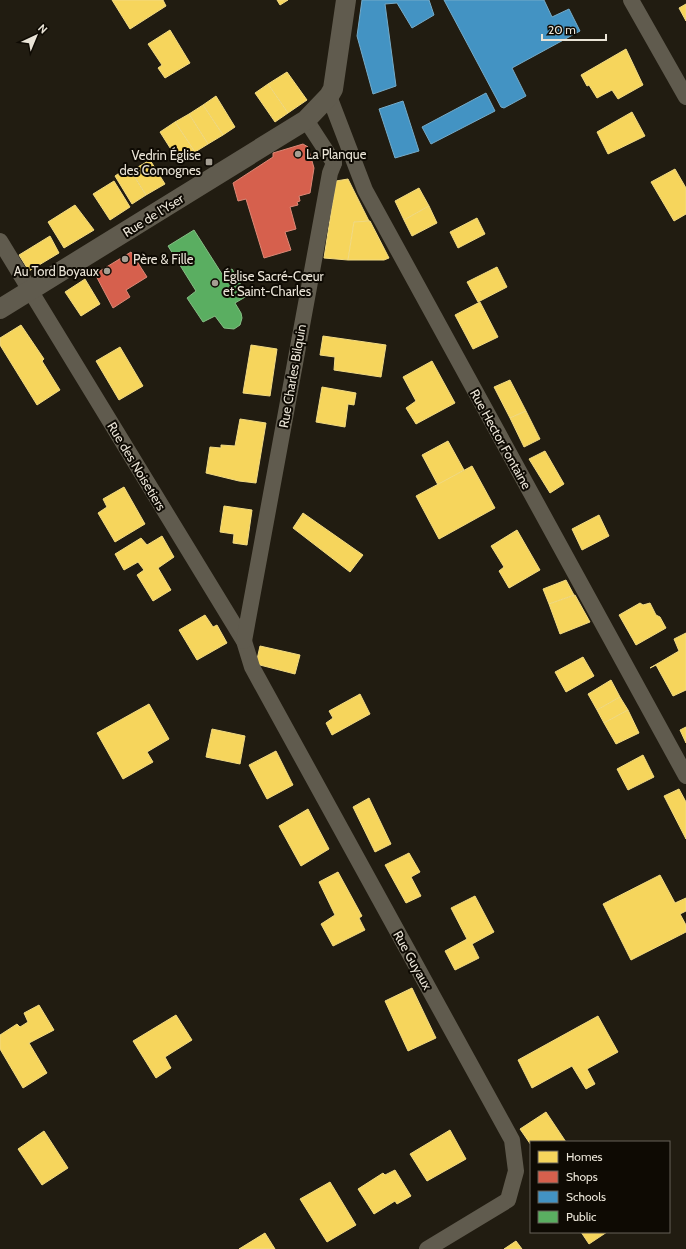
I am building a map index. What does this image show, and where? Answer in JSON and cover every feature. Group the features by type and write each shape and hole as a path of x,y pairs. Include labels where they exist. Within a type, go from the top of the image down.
{"street":[{"path":"329,96 333,89 346,0"},
{"path":"631,0 686,97"},
{"name":"Rue de l'Yser","path":"0,309 306,120 329,96"},
{"name":"Rue Hector Fontaine","path":"329,96 365,190 686,776"},
{"path":"306,120 334,163 354,162"},
{"name":"Rue Charles Bilquin","path":"244,640 330,173 334,163"},
{"name":"Rue des Noisetiers","path":"0,241 244,640"},
{"name":"Rue Guyaux","path":"244,640 252,667 512,1140 516,1171 508,1200 427,1249"}],"building: Homes":[{"path":"112,0 163,0 166,6 130,29"},
{"path":"277,0 288,0 280,5"},
{"path":"686,4 686,21 679,8"},
{"path":"170,30 190,63 165,78 158,68 162,65 148,44"},
{"path":"626,49 643,85 618,99 612,90 597,98 589,85 587,86 581,75"},
{"path":"287,72 307,100 288,113 268,84"},
{"path":"268,84 288,113 275,122 255,93"},
{"path":"216,96 235,127 223,135 203,105"},
{"path":"203,105 223,135 208,144 189,114"},
{"path":"632,112 645,136 608,154 597,132"},
{"path":"189,114 208,144 195,152 175,122"},
{"path":"175,122 195,152 179,162 160,132"},
{"path":"150,160 165,184 146,195 131,171"},
{"path":"128,167 146,195 132,204 115,176"},
{"path":"675,169 686,188 686,214 674,221 651,182"},
{"path":"348,179 369,221 354,222 348,260 324,258 336,181"},
{"path":"114,181 130,207 110,220 93,194"},
{"path":"419,188 429,206 404,220 395,201"},
{"path":"75,205 94,230 64,248 48,222"},
{"path":"429,206 437,223 412,236 404,220"},
{"path":"477,218 485,234 458,248 450,232"},
{"path":"370,221 389,258 384,260 348,260 354,222"},
{"path":"50,236 59,253 29,271 19,255"},
{"path":"497,267 507,287 478,302 467,282"},
{"path":"85,279 100,304 81,316 65,292"},
{"path":"480,302 498,337 473,349 455,315"},
{"path":"21,325 44,359 42,361 60,390 37,405 0,345 0,338"},
{"path":"323,336 386,345 381,377 334,370 335,357 320,355"},
{"path":"251,345 277,349 270,396 243,393"},
{"path":"120,347 143,386 119,400 96,361"},
{"path":"432,361 455,403 416,424 406,408 416,401 403,377"},
{"path":"510,380 526,411 510,418 494,387"},
{"path":"322,387 356,393 354,405 348,404 345,427 316,422"},
{"path":"526,411 540,439 524,447 510,418"},
{"path":"240,419 266,423 256,483 239,481 206,473 210,447 221,448 221,445 235,446"},
{"path":"448,441 464,470 438,485 422,455"},
{"path":"545,451 564,484 550,493 529,459"},
{"path":"472,466 495,508 439,539 416,496"},
{"path":"124,487 145,524 115,542 98,513 107,507 103,499"},
{"path":"224,506 252,510 247,545 233,543 234,534 220,532"},
{"path":"303,513 363,555 350,572 293,528"},
{"path":"599,515 609,536 582,550 572,529"},
{"path":"517,530 540,570 509,588 499,571 504,567 491,546"},
{"path":"162,536 174,557 158,568 171,590 153,601 137,575 144,570 138,562 124,570 115,554 141,538 147,545"},
{"path":"566,580 574,595 549,604 543,589"},
{"path":"575,595 590,622 560,634 549,604"},
{"path":"640,603 643,605 650,603 656,615 660,617 666,628 636,645 619,615"},
{"path":"205,615 213,627 217,625 227,643 197,660 179,630"},
{"path":"686,633 686,690 673,696 656,665 650,668 679,651 674,639"},
{"path":"260,646 300,655 295,674 256,664"},
{"path":"583,657 594,676 566,692 555,672"},
{"path":"611,680 620,697 597,710 588,694"},
{"path":"360,694 370,714 332,735 326,723 333,718 329,711"},
{"path":"620,697 628,710 604,723 597,710"},
{"path":"149,704 169,739 147,752 153,762 123,779 97,733"},
{"path":"628,710 639,733 616,744 604,723"},
{"path":"686,727 686,743 680,730"},
{"path":"212,729 245,736 240,764 206,757"},
{"path":"276,751 293,785 267,799 249,765"},
{"path":"643,755 654,777 628,790 617,769"},
{"path":"679,789 686,802 686,839 664,796"},
{"path":"369,798 391,844 375,852 353,807"},
{"path":"308,809 329,849 301,866 279,826"},
{"path":"409,853 420,872 411,877 421,896 406,903 385,865"},
{"path":"338,872 362,916 359,918 365,930 333,946 321,924 335,915 319,882"},
{"path":"660,875 675,903 686,898 686,911 680,914 686,925 686,932 631,960 603,904"},
{"path":"475,896 494,932 472,944 479,958 455,970 445,951 467,939 451,908"},
{"path":"412,988 436,1038 408,1051 385,1001"},
{"path":"39,1005 54,1030 29,1043 47,1073 23,1088 0,1049 0,1035 17,1024 20,1027 28,1022 24,1013"},
{"path":"176,1015 192,1040 165,1057 171,1068 156,1078 133,1041"},
{"path":"598,1016 618,1052 587,1069 595,1084 586,1089 572,1066 532,1088 518,1060"},
{"path":"546,1112 565,1141 530,1141 530,1144 520,1129"},
{"path":"450,1130 466,1159 427,1181 410,1154"},
{"path":"44,1131 68,1168 42,1185 18,1149"},
{"path":"395,1170 411,1196 397,1204 395,1201 374,1214 358,1189 383,1173 385,1175"},
{"path":"330,1182 356,1225 327,1242 300,1199"},
{"path":"265,1233 275,1249 239,1249"},
{"path":"582,1233 606,1233 589,1244"},
{"path":"516,1241 522,1249 504,1249"}],"building: Shops":[{"path":"303,144 308,147 314,168 310,193 299,196 300,201 297,202 298,205 290,207 296,229 285,232 291,250 264,258 246,199 238,201 233,183 273,157 273,153"},
{"path":"131,252 147,277 126,290 130,297 113,308 95,274"}],"building: Schools":[{"path":"362,0 429,0 434,15 412,28 397,3 385,4 396,86 373,94 357,36"},
{"path":"444,0 544,0 552,17 569,9 580,31 512,68 526,96 504,108 501,107"},
{"path":"486,93 495,111 431,144 422,127"},
{"path":"403,101 419,151 395,158 379,109"}],"building: Public":[{"name":"Église Sacré-Cœur et Saint-Charles","path":"194,230 222,274 232,269 247,296 235,303 241,313 242,318 240,325 234,329 224,328 215,316 203,322 187,298 196,291 168,246"}],"place":[{"name":"La Planque","path":"298,154"},
{"name":"Vedrin Église des Comognes","path":"209,162"},
{"name":"Père & Fille","path":"125,259"},
{"name":"Au Tord Boyaux","path":"107,271"},
{"name":"Église Sacré-Cœur et Saint-Charles","path":"215,283"}]}
